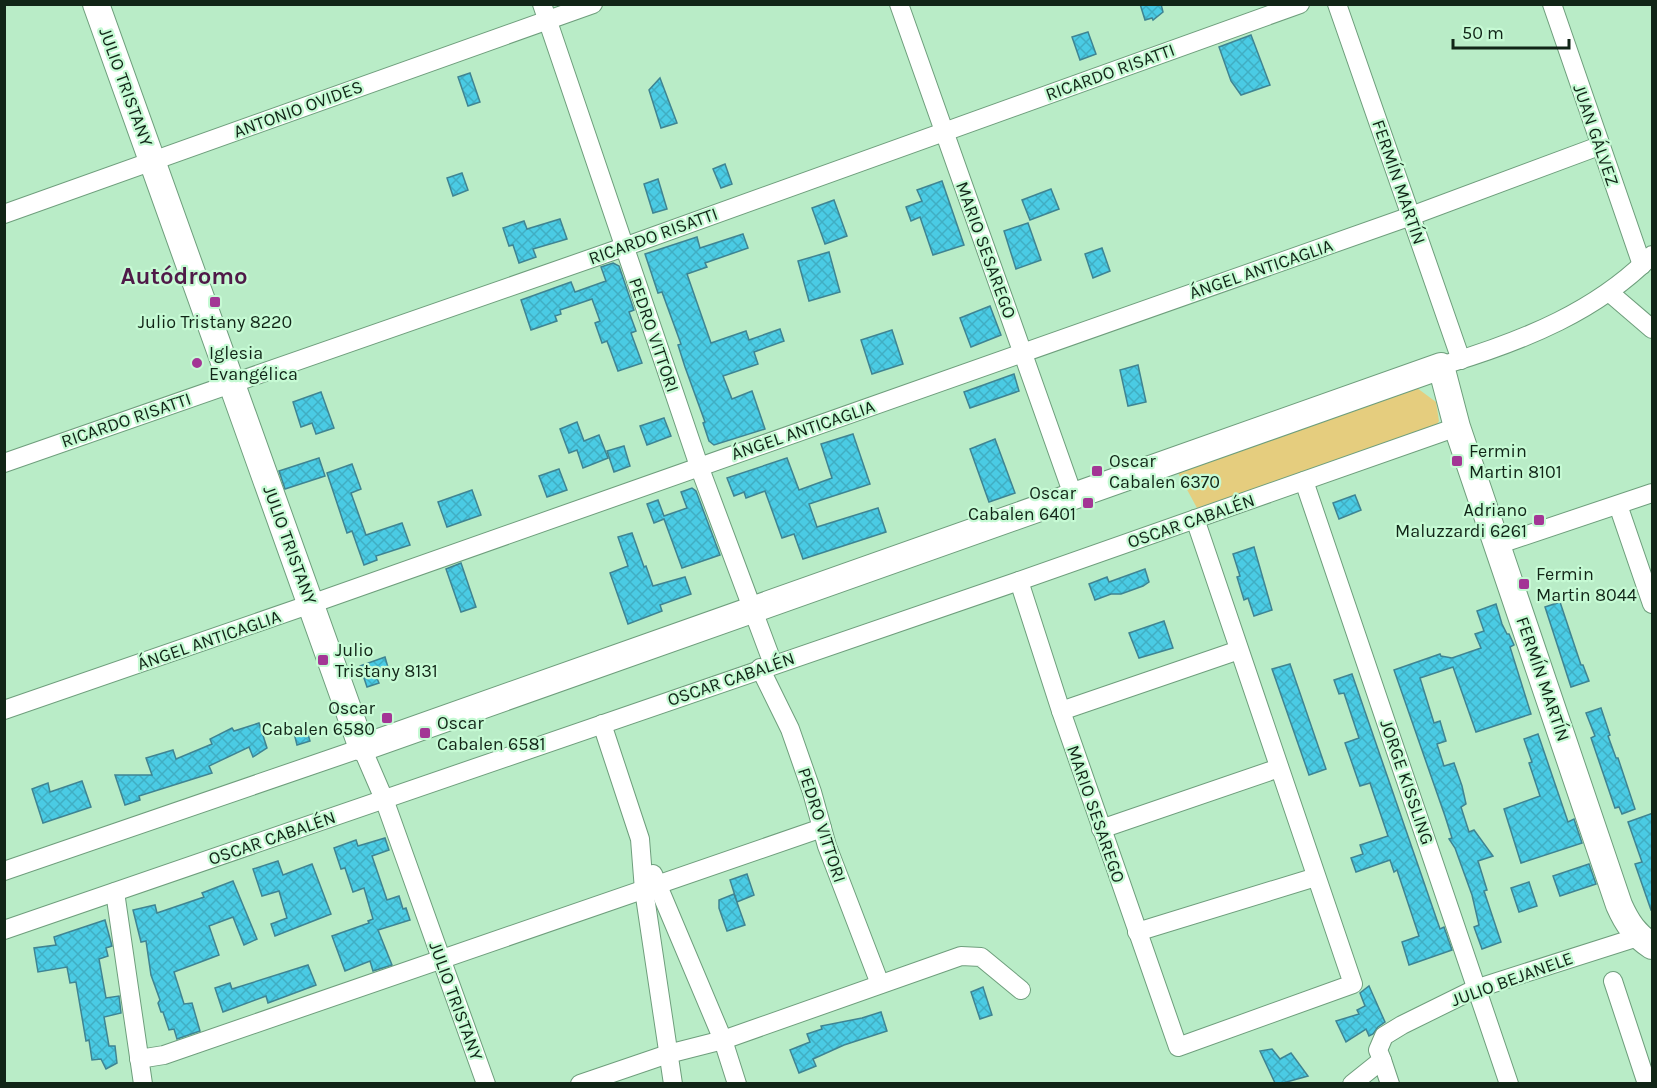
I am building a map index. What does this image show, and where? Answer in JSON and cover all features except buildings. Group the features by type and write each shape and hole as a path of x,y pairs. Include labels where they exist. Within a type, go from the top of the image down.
{"main road":[{"name":"JULIO TRISTANY","path":"96,4 362,748"},
{"name":"FERMÍN MARTÍN","path":"1451,363 1458,427 1497,545 1619,905 1627,922 1645,941"},
{"path":"362,748 1451,363"}],"street":[{"name":"ANTONIO OVIDES","path":"4,214 152,161 545,12 593,4"},
{"name":"MARIO SESAREGO","path":"899,4 1073,495"},
{"name":"RICARDO RISATTI","path":"4,463 624,247 1300,4"},
{"name":"FERMÍN MARTÍN","path":"1337,4 1411,216 1451,363"},
{"name":"JUAN GÁLVEZ","path":"1552,4 1599,146 1647,260"},
{"name":"PEDRO VITTORI","path":"545,12 699,466 753,609 767,666 790,729 827,846 880,984"},
{"name":"ÁNGEL ANTICAGLIA","path":"4,710 1411,216 1599,146"},
{"path":"1451,363 1513,342 1563,320 1610,293 1647,260"},
{"path":"1610,293 1653,329"},
{"name":"OSCAR CABALÉN","path":"4,930 1458,427"},
{"name":"JORGE KISSLING","path":"1304,482 1475,989 1509,1083"},
{"path":"1497,545 1653,493"},
{"path":"1618,505 1653,604"},
{"path":"1137,932 1316,877 1195,519"},
{"name":"MARIO SESAREGO","path":"1019,580 1101,829 1178,1047 1353,984 1316,877"},
{"path":"1061,711 1239,650"},
{"path":"602,724 640,839 651,888 673,1083"},
{"path":"4,871 362,748"},
{"name":"JULIO TRISTANY","path":"362,748 384,799 486,1083"},
{"path":"1101,829 1280,768"},
{"path":"139,1059 164,1055 822,828"},
{"path":"651,888 723,1040 737,1083"},
{"path":"115,892 143,1083"},
{"name":"JULIO BEJANELE","path":"1382,1060 1378,1050 1384,1036 1475,989 1645,941"},
{"path":"580,1083 668,1054 723,1040 961,956 981,957 1021,990"},
{"path":"1613,981 1647,1083"},
{"path":"1352,1083 1382,1060 1390,1083"}],"shaded area":[{"path":"1417,388 1436,402 1439,421 1434,429 1197,508 1177,471"}],"place":[{"name":"Julio Tristany 8220","path":"215,302"},
{"name":"Iglesia Evangélica","path":"197,363"},
{"name":"Fermin Martin 8101","path":"1457,461"},
{"name":"Oscar Cabalen 6370","path":"1097,471"},
{"name":"Oscar Cabalen 6401","path":"1088,503"},
{"name":"Adriano Maluzzardi 6261","path":"1539,520"},
{"name":"Fermin Martin 8044","path":"1524,584"},
{"name":"Julio Tristany 8131","path":"323,660"},
{"name":"Oscar Cabalen 6580","path":"387,718"},
{"name":"Oscar Cabalen 6581","path":"425,733"}],"district":[{"name":"Autódromo","path":"184,276"}]}
